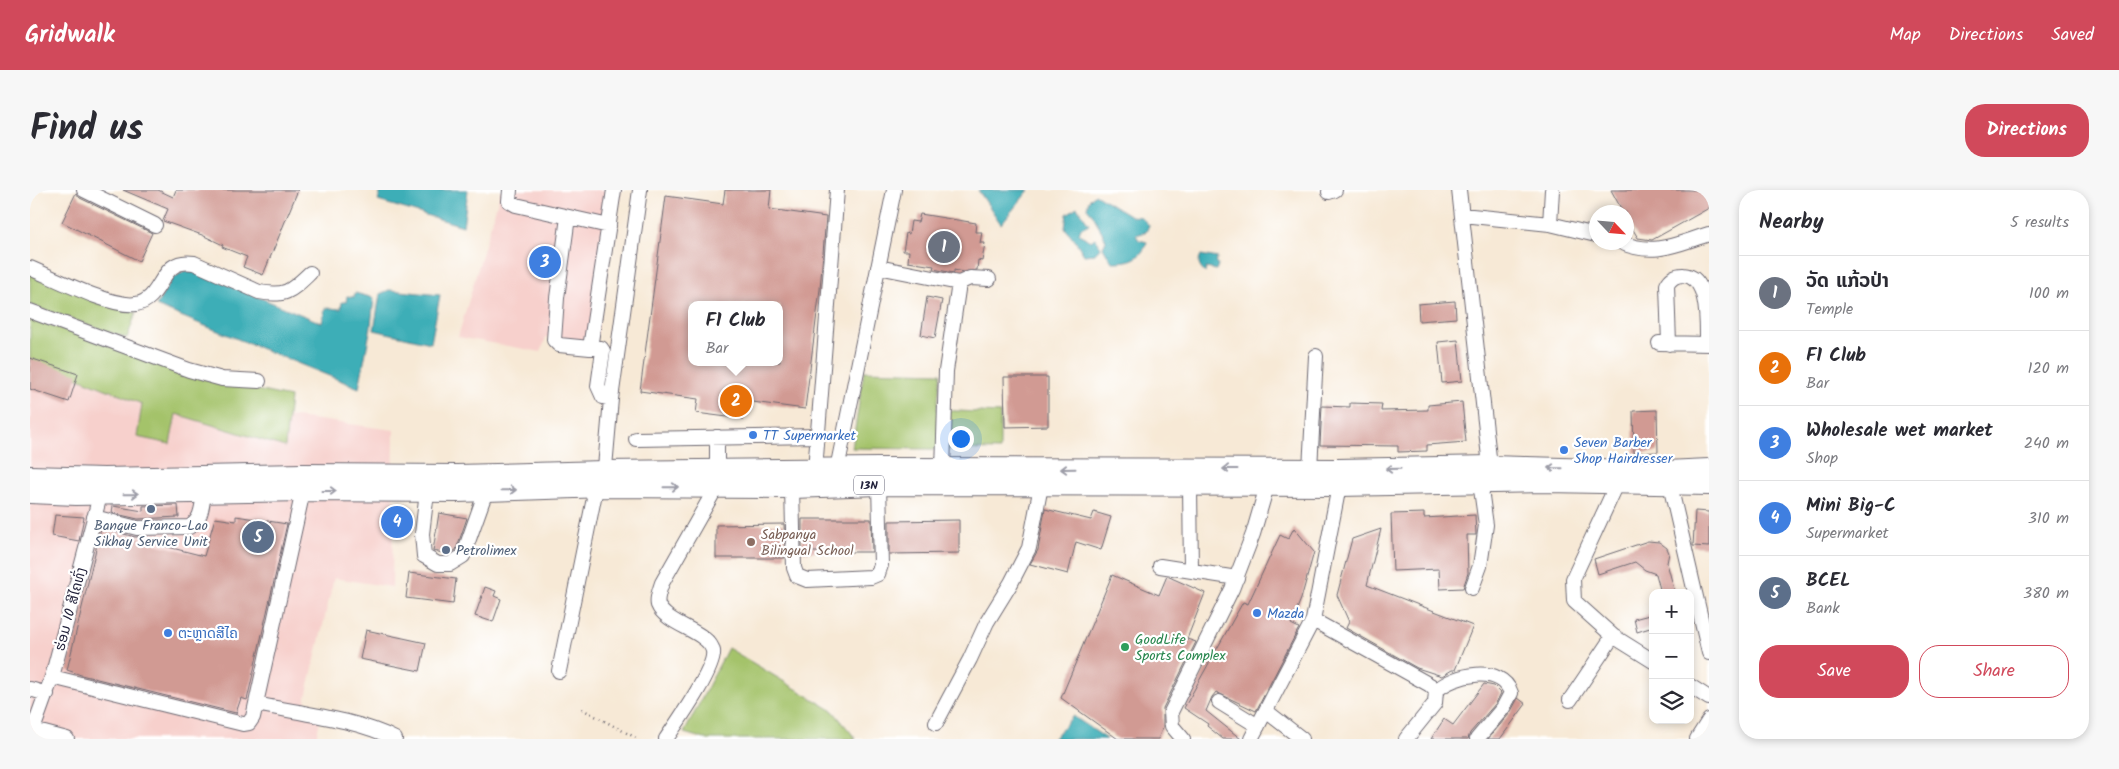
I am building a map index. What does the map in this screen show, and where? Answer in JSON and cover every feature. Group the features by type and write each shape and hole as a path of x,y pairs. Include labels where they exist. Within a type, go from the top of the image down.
{"highway":[{"name":"13N","path":"30,476 102,486 204,492 486,491 601,482 717,478 837,469 1310,469 1485,475 1617,484 1709,485"},
{"name":"13N","path":"717,478 792,488 879,485 1338,486 1485,475 1709,469"},
{"name":"13N","path":"30,494 102,486 303,474 458,475 601,482"}],"street":[{"path":"84,190 155,225"},
{"path":"510,190 509,201 516,205 609,226"},
{"path":"590,348 614,190"},
{"path":"559,671 601,482 640,190"},
{"path":"814,470 837,190"},
{"path":"837,469 894,190"},
{"path":"1459,190 1485,475 1486,525 1480,566 1472,588"},
{"path":"1550,224 1552,190"},
{"path":"1462,215 1550,224 1589,233"},
{"path":"568,217 557,298 554,340 559,345 601,348 604,352 598,386 603,398 611,399"},
{"path":"1634,248 1655,250 1709,234"},
{"path":"30,268 90,294 125,305 145,302 155,293 168,270 186,262 204,267 260,292 270,294 281,294 287,291 310,273"},
{"path":"878,267 959,283 970,278 989,279"},
{"path":"1677,276 1693,277 1700,282 1705,290 1708,344 1664,343 1666,291 1670,280 1677,276"},
{"path":"943,470 946,371 959,283"},
{"path":"30,310 189,370 222,379 259,381"},
{"path":"1310,469 1316,356"},
{"path":"636,439 818,436"},
{"path":"666,739 691,703 712,661 713,652 708,642 667,615 658,605 658,595 662,583 717,478 717,438"},
{"path":"1617,484 1573,579 1574,601 1614,636 1649,658"},
{"path":"1670,484 1709,654"},
{"path":"792,488 794,568 797,576 808,580 871,577 878,574 881,558 879,485"},
{"path":"1190,485 1191,571"},
{"name":"ຮ່ອມ 10 ສີໄຄທົ່ງ","path":"31,735 52,677 102,486"},
{"path":"936,723 970,659 987,622 1011,583 1029,548 1040,486"},
{"path":"1183,739 1170,733 1171,712 1237,578 1253,534 1267,486"},
{"path":"1250,739 1313,620 1338,486"},
{"path":"52,677 243,724 249,722 253,717 303,491"},
{"path":"427,492 422,534 424,556 438,564 450,564 464,556 486,491"},
{"path":"94,517 137,528 189,527 195,524 202,512 204,492"},
{"path":"1160,566 1237,578"},
{"path":"1313,620 1430,685 1436,691"},
{"path":"1570,700 1614,636"},
{"path":"1406,739 1435,703 1436,691 1443,685 1457,680 1490,674 1508,684 1511,693 1507,701 1477,739"},
{"path":"30,689 47,694"},
{"path":"1694,689 1709,698"},
{"path":"1219,702 1258,726"},
{"path":"256,704 382,732 395,739"},
{"path":"1266,711 1302,739"},
{"path":"1697,739 1709,720"},
{"path":"31,735 67,739"}],"path":[{"path":"582,709 638,739"}],"shaded area":[{"path":"501,190 621,190 595,347 546,337 541,352 458,337"},
{"path":"30,362 76,377 142,404 170,444 176,414 284,447 288,416 394,430 392,587 334,578 304,706 322,711 316,739 71,739 30,729"}],"green space":[{"path":"30,273 136,313 127,338 30,305"},
{"path":"30,318 204,379 290,397 285,447 176,414 170,444 137,437 142,404 76,377 30,362"},
{"path":"864,371 941,373 937,410 1000,413 1000,450 852,448"},
{"path":"728,648 833,711 856,739 705,739 684,733"}],"water":[{"path":"381,190 468,190 463,226 378,201"},
{"path":"978,190 1029,190 1001,224"},
{"path":"1095,194 1131,216 1141,217 1149,225 1146,232 1136,235 1139,240 1147,242 1141,253 1134,259 1112,262 1103,247 1106,240 1093,215 1087,208 1089,200"},
{"path":"1077,207 1089,224 1081,228 1079,234 1091,241 1095,238 1101,247 1095,254 1084,255 1065,228 1067,214"},
{"path":"1201,255 1218,258 1215,261 1218,265 1216,270 1206,268 1205,273 1201,269 1199,260"},
{"path":"184,271 194,271 322,323 325,308 341,309 342,302 346,302 347,296 354,297 355,293 374,298 371,326 359,388 156,306 172,279"},
{"path":"389,290 440,295 431,343 374,330 380,294"},
{"path":"1073,716 1107,739 1053,739"}],"building":[{"path":"123,190 158,190 173,197 176,190 298,190 263,275 243,267 247,257 222,247 223,245 202,235 163,221 168,209"},
{"path":"725,190 771,190 769,209 826,217 820,289 805,409 745,401 743,419 696,413 698,399 640,391 666,196 723,204"},
{"path":"1611,190 1709,190 1709,208 1652,240 1638,238 1634,231 1634,205 1619,205"},
{"path":"76,193 80,198 152,233 139,261 62,222"},
{"path":"920,214 976,223 975,232 982,232 980,243 985,243 982,261 978,260 977,270 963,272 954,270 954,273 933,269 934,266 908,262 909,251 903,251 906,233 909,234 911,221 918,222"},
{"path":"927,297 942,300 935,338 921,335"},
{"path":"1455,301 1456,318 1419,321 1418,304"},
{"path":"1458,340 1462,381 1442,383 1438,342"},
{"path":"30,358 78,374 69,402 30,389"},
{"path":"1004,377 1048,377 1048,426 1005,427"},
{"path":"1462,402 1466,442 1427,445 1427,451 1398,452 1398,446 1320,445 1322,406 1350,407 1350,403 1382,404 1381,411 1428,410 1428,405"},
{"path":"1657,410 1658,452 1634,453 1633,411"},
{"path":"178,505 179,517 138,519 112,513 113,506 143,511 143,506"},
{"path":"1045,509 1091,520 1094,512 1111,517 1101,550 1076,542 1068,574 1030,564 1038,550"},
{"path":"1695,511 1709,512 1709,547 1693,546"},
{"path":"439,513 467,518 456,550 449,554 433,551"},
{"path":"1424,513 1424,518 1475,515 1476,535 1467,535 1468,573 1463,588 1440,589 1439,569 1393,571 1391,514"},
{"path":"55,515 84,517 79,541 52,536"},
{"path":"236,516 287,524 247,700 241,698 236,713 67,670 101,528 135,537 145,537 144,541 204,556 215,518 236,521"},
{"path":"802,519 871,519 872,552 802,552"},
{"path":"959,520 959,553 889,554 889,521"},
{"path":"784,524 785,558 716,558 716,525"},
{"path":"1294,528 1314,552 1301,599 1291,624 1299,628 1256,711 1216,692 1212,697 1206,711 1241,739 1223,739 1207,726 1208,724 1184,708 1243,602 1248,604 1280,535 1288,539"},
{"path":"1381,529 1367,585 1473,626 1455,670 1442,676 1417,668 1346,628 1349,622 1337,595 1352,539"},
{"path":"1648,541 1659,542 1667,548 1669,553 1667,563 1674,589 1660,589 1656,574 1645,570 1635,562 1598,574 1594,559"},
{"path":"409,573 456,579 453,604 406,598"},
{"path":"1112,575 1159,595 1167,576 1205,593 1187,639 1196,642 1163,708 1163,727 1158,739 1118,739 1061,698"},
{"path":"485,587 496,591 494,596 501,599 493,622 475,616"},
{"path":"1649,615 1649,628 1637,632 1634,619"},
{"path":"366,630 426,643 420,671 360,659"},
{"path":"1484,684 1494,686 1501,693 1496,703 1470,733 1468,739 1431,739 1444,719 1453,725"},
{"path":"1518,698 1526,704 1500,739 1488,739 1510,713"}],"place":[{"name":"ວັດ ແກ້ວປ່າ","path":"944,247"},
{"name":"Wholesale wet market","path":"545,262"},
{"name":"F1 Club","path":"736,401"},
{"name":"TT Supermarket","path":"753,435"},
{"name":"Seven Barber Shop Hairdresser","path":"1564,450"},
{"name":"Banque Franco-Lao Sikhay Service Unit","path":"151,509"},
{"name":"Mini Big-C","path":"397,522"},
{"name":"BCEL","path":"258,537"},
{"name":"Sabpanya Bilingual School","path":"751,542"},
{"name":"Petrolimex","path":"446,550"},
{"name":"Mazda","path":"1257,613"},
{"name":"ຕະຫຼາດສີໄຄ","path":"168,633"},
{"name":"GoodLife Sports Complex","path":"1125,647"}]}
